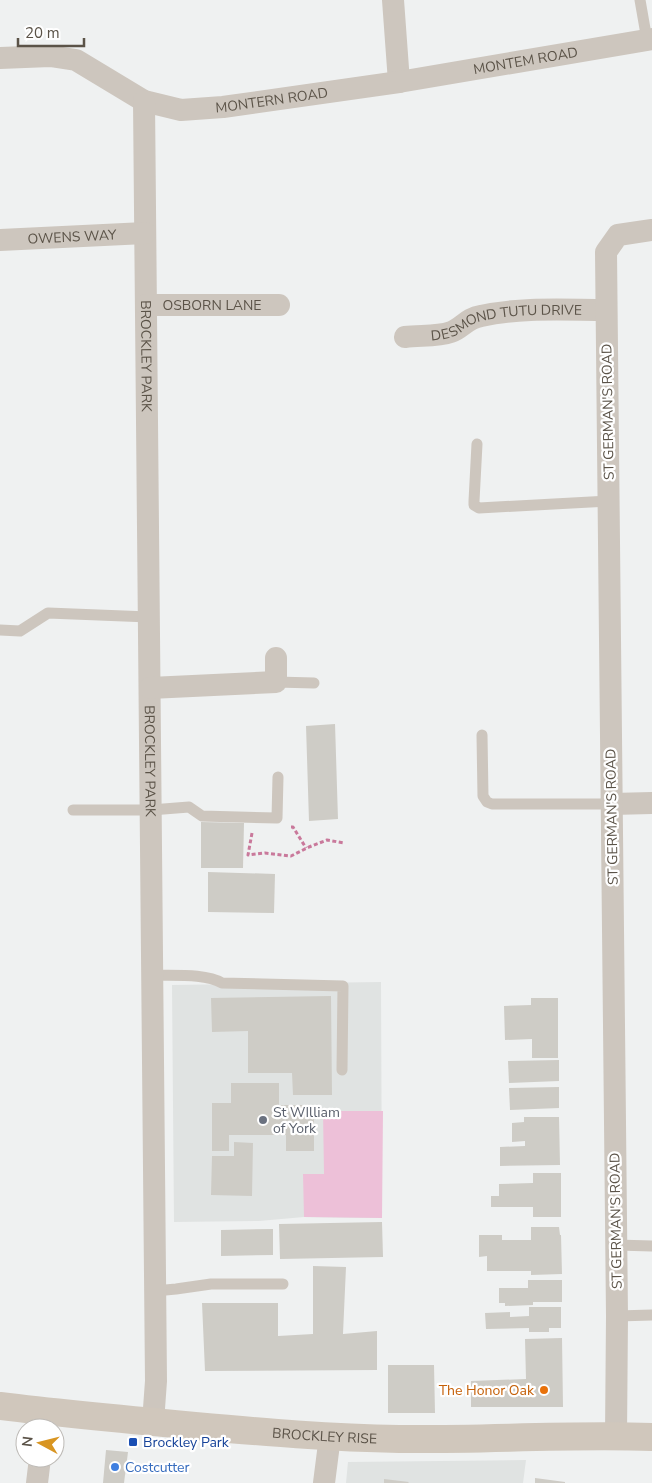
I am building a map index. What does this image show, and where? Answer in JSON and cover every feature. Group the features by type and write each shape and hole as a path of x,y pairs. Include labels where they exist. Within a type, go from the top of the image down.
{"main road":[{"name":"BROCKLEY RISE","path":"0,1406 38,1418"},
{"name":"BROCKLEY RISE","path":"65,1420 153,1422 330,1436 429,1439 652,1437"}],"street":[{"path":"393,0 399,82"},
{"name":"MONTEM ROAD","path":"399,82 649,40"},
{"path":"0,58 50,56 76,60 144,100"},
{"name":"MONTERN ROAD","path":"144,100 181,110 224,108 399,82"},
{"name":"BROCKLEY PARK","path":"144,100 156,1381 153,1422"},
{"name":"ST GERMAN'S ROAD","path":"616,1436 616,1244 606,252 618,235 652,230"},
{"name":"OWENS WAY","path":"0,240 145,233"},
{"name":"OSBORN LANE","path":"146,305 279,305"},
{"name":"DESMOND TUTU DRIVE","path":"406,337 450,332 474,317 516,310 606,310"},
{"path":"150,688 276,682 276,658"},
{"path":"612,804 652,803"},
{"path":"324,1483 330,1436"},
{"path":"37,1483 39,1468"}],"lane":[{"path":"640,0 649,40"},
{"path":"477,444 474,505 479,508 609,501"},
{"path":"0,630 20,631 48,612 149,617"},
{"path":"276,682 314,683"},
{"path":"482,735 483,796 486,802 492,804 612,804"},
{"path":"73,810 151,810 189,807 202,816 277,818 278,777"},
{"path":"152,975 199,977 216,979 222,983 343,986 342,1070"},
{"path":"616,1244 652,1246"},
{"path":"155,1291 176,1290 211,1284 283,1284"},
{"path":"616,1316 652,1315"}],"path":[{"path":"248,855 265,853 291,856 327,840 344,842"}],"shaded area":[{"path":"381,982 382,1218 304,1217 259,1221 174,1222 172,985"},
{"path":"323,1111 383,1111 382,1218 304,1217 303,1174 324,1174"},
{"path":"526,1460 523,1483 346,1483 348,1462"}],"building":[{"path":"335,724 338,819 309,821 306,726"},
{"path":"201,822 244,823 243,868 201,868"},
{"path":"208,872 275,874 274,913 208,912"},
{"path":"331,996 332,1095 293,1095 292,1073 248,1073 248,1031 212,1032 211,998"},
{"path":"531,998 558,998 558,1058 532,1058 532,1039 505,1040 504,1006 531,1005"},
{"path":"559,1060 559,1081 509,1083 508,1061"},
{"name":"St WIlliam of York","path":"231,1083 279,1083 279,1105 314,1105 314,1151 286,1151 286,1135 229,1135 229,1151 212,1151 212,1103 231,1103"},
{"path":"559,1087 559,1108 510,1110 509,1088"},
{"path":"524,1117 559,1117 560,1165 500,1166 500,1147 525,1146 525,1141 512,1142 512,1123 524,1122"},
{"path":"234,1142 253,1143 252,1196 211,1195 212,1156 234,1156"},
{"path":"533,1173 561,1173 561,1217 533,1217 533,1207 491,1207 491,1196 499,1196 499,1184 533,1183"},
{"path":"382,1222 383,1257 280,1259 279,1224"},
{"path":"531,1227 559,1227 562,1274 531,1275 531,1271 487,1271 487,1256 479,1257 479,1235 502,1235 502,1240 531,1240"},
{"path":"273,1229 273,1255 221,1256 221,1230"},
{"path":"313,1266 346,1267 343,1334 377,1331 377,1370 205,1371 202,1303 278,1303 278,1336 313,1334"},
{"path":"528,1280 562,1280 562,1302 533,1302 533,1305 505,1306 505,1303 499,1303 499,1288 528,1288"},
{"path":"529,1307 561,1307 561,1328 549,1328 549,1332 529,1332 529,1328 486,1329 485,1313 510,1312 510,1317 529,1316"},
{"path":"562,1338 563,1407 471,1407 471,1381 526,1379 525,1339"},
{"path":"388,1365 434,1365 435,1413 388,1413"},
{"name":"Costcutter","path":"106,1450 128,1452 124,1483 103,1483"},
{"path":"535,1478 565,1482 565,1483 535,1483"},
{"path":"384,1479 409,1482 384,1483"}],"place":[{"name":"St WIlliam of York","path":"263,1120"},
{"name":"The Honor Oak","path":"544,1390"},
{"name":"Brockley Park","path":"133,1442"},
{"name":"Costcutter","path":"115,1467"}]}
